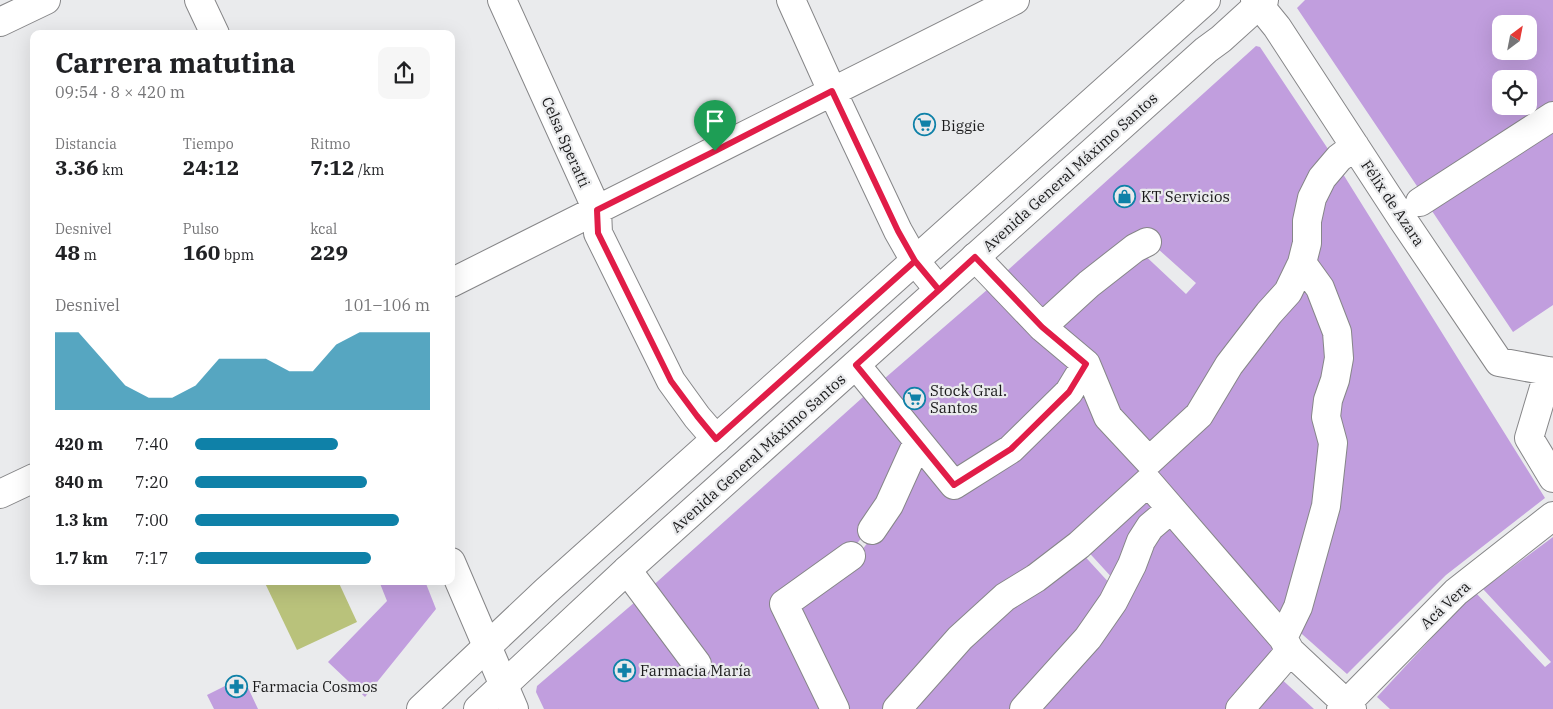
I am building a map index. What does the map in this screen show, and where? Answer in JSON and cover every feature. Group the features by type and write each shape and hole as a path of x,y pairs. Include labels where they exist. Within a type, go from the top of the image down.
{"street":[{"path":"0,22 46,0"},
{"path":"199,0 213,30"},
{"name":"Celsa Speratti","path":"502,0 597,210 598,233 671,381 716,439"},
{"path":"791,0 898,231 915,261 939,290"},
{"path":"455,281 1015,0"},
{"path":"421,709 546,591 1206,0"},
{"name":"Félix de Azara","path":"1259,2 1499,362 1551,372"},
{"name":"Avenida General Máximo Santos","path":"478,709 509,697 559,632 1206,50 1221,39 1259,2"},
{"path":"1420,202 1553,116"},
{"path":"896,709 960,638 998,603 1036,578 1079,545 1199,415 1228,365 1269,312 1288,292 1302,263 1307,244 1307,221 1312,198 1322,178 1339,158 1355,146"},
{"path":"1042,327 1089,284 1135,248 1147,242"},
{"path":"975,257 1042,327 1086,364 1108,417 1148,472 1171,508 1287,644 1347,707"},
{"path":"1240,709 1287,644 1326,506 1333,443 1326,417 1328,400 1340,358 1338,332 1320,288 1302,263"},
{"path":"856,365 954,485 1011,449 1069,392 1086,364"},
{"path":"1551,372 1529,438 1553,478"},
{"path":"872,530 889,505 918,441"},
{"path":"0,494 30,480"},
{"path":"1024,709 1093,631 1113,602 1132,565 1141,541 1150,528 1171,508"},
{"name":"Acá Vera","path":"1347,707 1456,592 1553,516"},
{"path":"835,709 784,604 851,556"},
{"path":"627,570 696,665"},
{"path":"455,571 509,697"}],"green space":[{"path":"266,585 340,585 357,622 297,650"}],"building":[{"path":"1305,0 1553,0 1553,110 1423,195 1297,8"},
{"path":"1256,46 1260,47 1334,158 1300,263 1150,457 1044,327 1138,249 1186,294 1196,283 1138,231 1042,325 998,279"},
{"path":"1553,120 1553,305 1513,332 1426,202"},
{"path":"1338,166 1545,498 1446,575 1347,674 1294,627 1344,359 1308,262 1312,222"},
{"path":"1303,269 1335,333 1329,443 1283,632 1151,481 1152,463"},
{"path":"995,283 1082,365 955,482 877,385"},
{"path":"1085,371 1146,462 1145,480 885,709 841,709 787,605 856,558 896,505 920,449 953,492"},
{"path":"872,389 915,441 870,528 848,554 780,603 831,709 544,709 536,692 537,686 642,596 692,663 681,672 685,679 710,659 705,650 698,657 648,590"},
{"path":"1148,487 1165,508 1115,581 1083,546"},
{"path":"1172,520 1282,648 1232,709 1032,709 1147,542"},
{"path":"1553,537 1553,709 1390,709 1377,697 1465,602 1477,594 1545,667 1551,662 1483,589"},
{"path":"1079,550 1113,587 1015,709 902,709 964,641"},
{"path":"381,585 427,585 436,609 365,697 328,662 387,601"},
{"path":"1277,675 1314,709 1249,709"},
{"name":"Farmacia Cosmos","path":"243,677 258,709 214,709 207,695"}],"place":[{"name":"Biggie","path":"925,125"},
{"name":"KT Servicios","path":"1125,196"},
{"name":"Stock Gral. Santos","path":"914,399"},
{"name":"Farmacia María","path":"624,670"},
{"name":"Farmacia Cosmos","path":"236,686"}],"route":[{"path":"715,151 597,210 598,233 671,381 716,439 915,261 939,290 975,257 1042,327 1086,364 1069,392 1011,449 954,485 856,365 939,290 915,261 898,231 832,91 715,151"}]}
